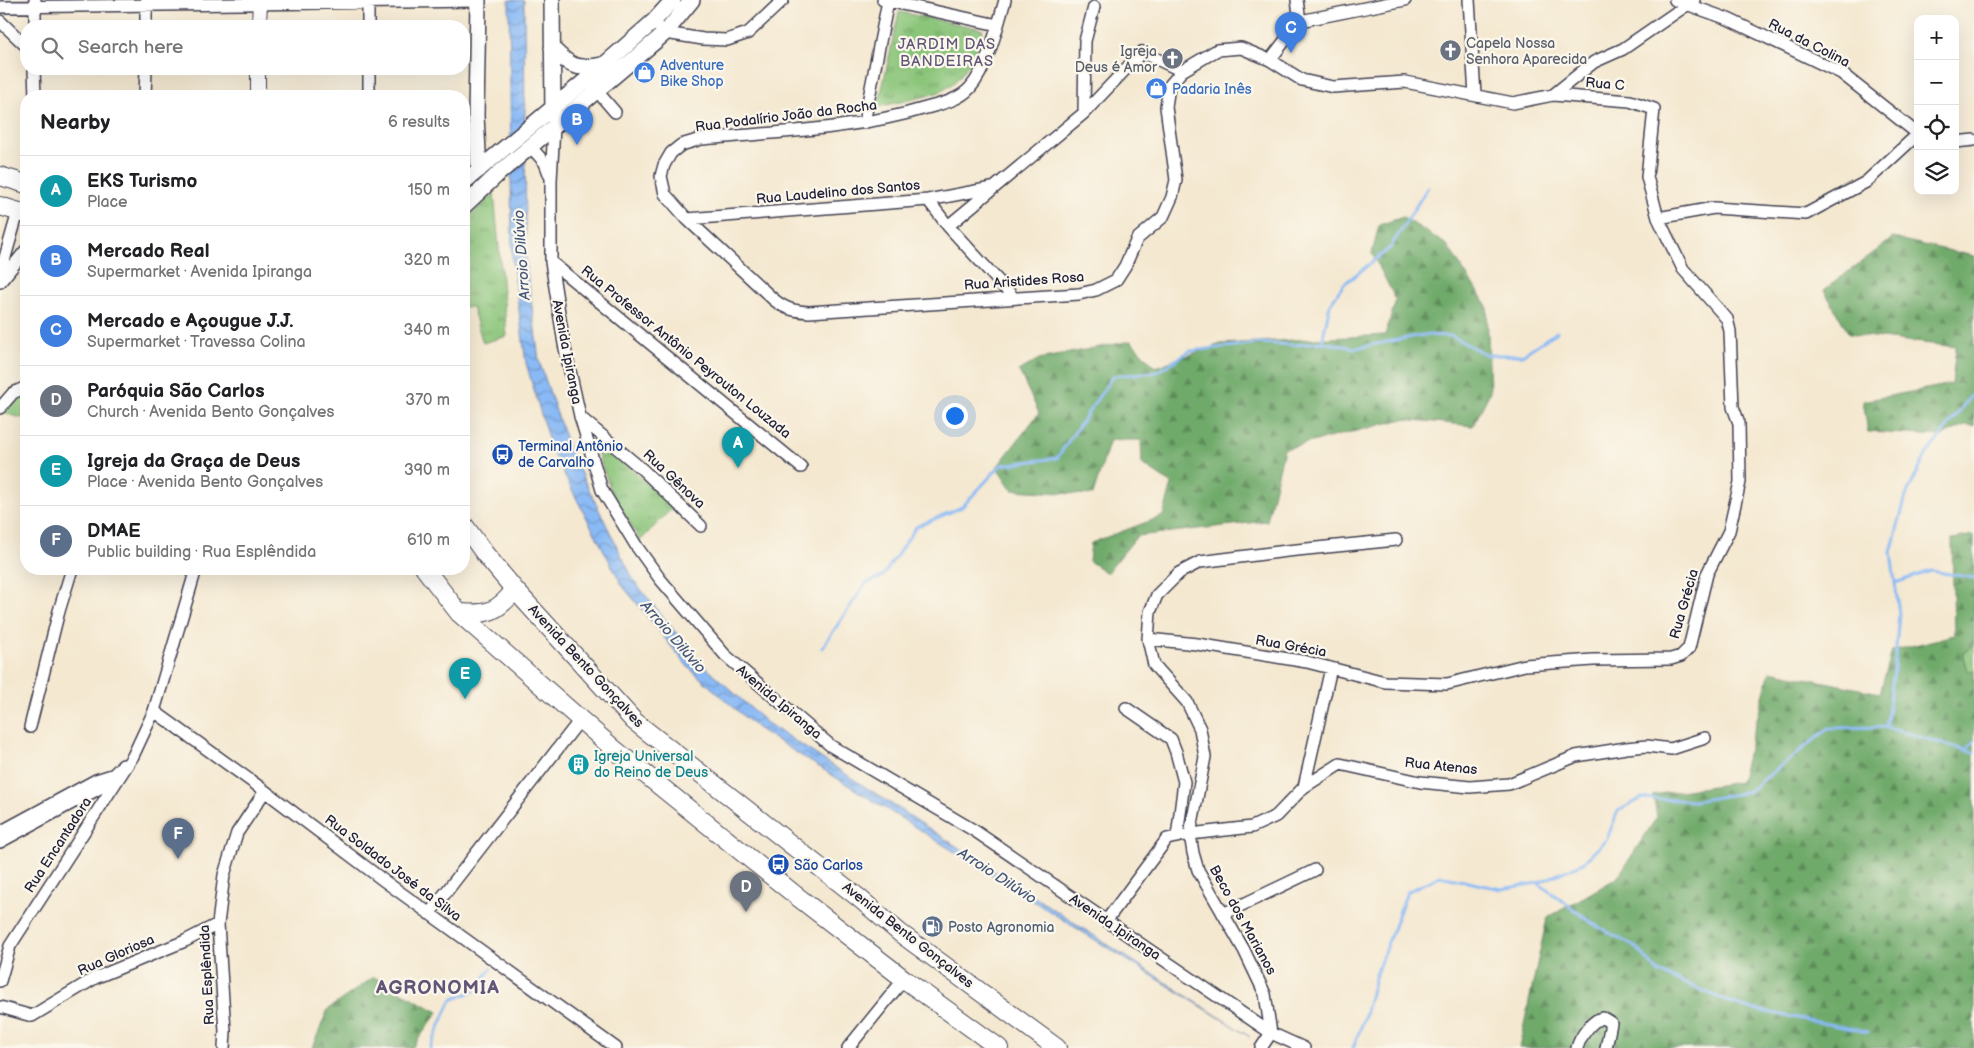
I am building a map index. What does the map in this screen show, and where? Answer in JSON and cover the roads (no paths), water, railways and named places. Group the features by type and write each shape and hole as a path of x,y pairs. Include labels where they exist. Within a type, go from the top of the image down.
{"main road":[{"name":"Avenida Ipiranga","path":"552,0 552,109 554,127"},
{"path":"470,177 604,65 653,22 673,0"},
{"path":"470,200 499,173 665,33 692,0"},
{"path":"478,1 476,116 478,170"},
{"path":"552,48 567,63 584,68 604,65"},
{"path":"0,176 20,182"},
{"path":"0,206 20,212"},
{"name":"Avenida Bento Gonçalves","path":"470,533 515,590 634,721 859,898 900,933 1058,1048"},
{"path":"430,575 459,613 580,720 794,894 904,979 999,1048"},
{"path":"459,613 480,614 492,611 515,590"}],"street":[{"path":"653,22 665,33 703,39 727,40 748,33 783,0"},
{"name":"Rua Podalírio João da Rocha","path":"664,165 671,153 681,145 701,139 864,123 937,105 964,93 971,86 982,66 998,25 1005,0"},
{"path":"1297,0 1300,21"},
{"path":"1270,60 1300,21 1405,0"},
{"path":"1469,0 1475,96"},
{"name":"Rua da Colina","path":"1675,0 1690,3 1841,73 1914,131"},
{"path":"368,1 368,20"},
{"path":"0,7 35,3 478,1"},
{"path":"864,123 885,1 998,25"},
{"path":"146,2 146,20"},
{"path":"259,20 260,2"},
{"path":"35,3 35,20"},
{"name":"Rua Aristides Rosa","path":"664,165 661,176 665,194 687,219 782,307 794,311 809,312 1079,294 1096,290 1116,280 1125,266 1137,239 1163,217 1172,197 1176,180 1166,107 1169,86 1182,71 1217,50 1241,48 1270,60 1302,80 1333,87 1405,82 1513,103 1553,95 1594,62 1623,48 1690,3"},
{"path":"1084,113 1085,41 1094,7"},
{"path":"0,21 20,40"},
{"name":"Rua Laudelino dos Santos","path":"948,226 1084,113 1142,52 1182,71"},
{"path":"34,75 35,90"},
{"path":"146,75 146,90"},
{"path":"258,75 258,90"},
{"path":"369,75 369,90"},
{"path":"597,92 615,112"},
{"name":"Rua C","path":"1553,95 1630,101 1654,110"},
{"name":"Rua Grécia","path":"1148,639 1198,644 1307,662 1385,682 1446,684 1524,665 1593,660 1670,659 1681,656 1688,648 1707,574 1729,531 1740,482 1739,423 1733,407 1730,331 1727,319 1684,269 1658,218 1647,177 1654,110"},
{"name":"Avenida Ipiranga","path":"554,127 551,180 551,262 564,344 580,416 602,490 632,539 660,579 724,655 831,746 968,826 1271,1033 1304,1048"},
{"path":"1658,218 1714,208 1805,214 1866,182 1914,138"},
{"path":"1959,142 1974,140"},
{"name":"Avenida Ipiranga","path":"529,148 545,163 551,180"},
{"name":"Rua Laudelino dos Santos","path":"687,219 928,200 992,188"},
{"path":"928,200 948,226 1013,297"},
{"path":"0,275 20,219"},
{"path":"0,282 20,257"},
{"name":"Rua Professor Antônio Peyrouton Louzada","path":"551,262 801,467"},
{"path":"0,408 13,393 20,390"},
{"name":"Rua Gênova","path":"580,416 643,470 701,526"},
{"name":"Beco dos Marianos","path":"1271,1033 1266,994 1244,950 1198,870 1190,834 1205,757 1200,728 1187,702 1154,665 1148,639 1150,612 1157,595 1179,572 1200,562 1396,540"},
{"path":"30,727 59,611 70,575"},
{"name":"Rua Encantadora","path":"0,981 10,946 134,756 154,711 194,575"},
{"path":"1304,787 1331,668"},
{"path":"1106,922 1162,845 1167,840 1177,837 1184,782 1176,752 1170,739 1126,708"},
{"name":"Rua Soldado José da Silva","path":"154,711 265,790 429,914 616,1048"},
{"path":"429,914 580,720"},
{"name":"Rua Atenas","path":"1177,837 1252,827 1276,816 1304,787 1340,764 1420,782 1470,787 1509,784 1576,756 1647,746 1671,749 1705,738"},
{"path":"0,842 100,788 112,774 134,756"},
{"path":"0,832 96,780 112,774"},
{"name":"Rua Esplêndida","path":"224,1048 225,1031 218,924 224,875 237,833 265,790"},
{"path":"1224,914 1315,870"},
{"name":"Rua Gloriosa","path":"0,1007 32,1016 95,978 185,941 218,924"},
{"path":"848,1048 904,979"},
{"path":"1577,1048 1579,1042 1596,1020 1603,1018 1611,1023 1606,1048"},
{"path":"1261,1048 1271,1033"}],"water":[{"name":"Arroio Dilúvio","path":"509,0 524,0 526,261 539,361 569,449 634,581 698,660 767,723 1250,1037 757,728 688,667 622,585 552,452 526,363 512,258"}],"waterway":[{"path":"1322,342 1330,304 1344,284 1390,248 1428,187"},
{"path":"822,648 866,583 882,577 916,527 962,507 1001,465 1057,458 1113,376 1157,372 1190,351 1260,343 1295,345 1322,342 1356,348 1422,335 1451,336 1487,355 1522,355 1557,332"},
{"path":"1886,727 1899,614 1891,552 1906,496 1926,455 1974,392"},
{"path":"1895,583 1931,571 1974,578"},
{"path":"1353,1048 1364,1019 1376,974 1407,892 1440,876 1501,889 1538,883 1583,863 1607,839 1618,811 1642,798 1695,801 1748,792 1829,728 1886,727 1974,753"},
{"path":"1966,750 1974,741"},
{"path":"1538,883 1595,925 1637,948 1658,972 1742,1007 1868,1032"},
{"path":"430,1048 451,1000 474,991 491,969"}],"place":[{"name":"Capela Nossa Senhora Aparecida","path":"1450,51"},
{"name":"Mercado e Açougue J.J.","path":"1291,53"},
{"name":"Igreja Deus é Amor","path":"1173,59"},
{"name":"Adventure Bike Shop","path":"644,73"},
{"name":"Padaria Inês","path":"1156,89"},
{"name":"Mercado Real","path":"577,145"},
{"name":"Terminal Antônio de Carvalho","path":"502,454"},
{"name":"EKS Turismo","path":"738,468"},
{"name":"Igreja da Graça de Deus","path":"465,699"},
{"name":"Igreja Universal do Reino de Deus","path":"578,764"},
{"name":"DMAE","path":"178,859"},
{"name":"São Carlos","path":"778,865"},
{"name":"Paróquia São Carlos","path":"746,912"},
{"name":"Posto Agronomia","path":"932,927"}],"district":[{"name":"JARDIM DAS BANDEIRAS","path":"947,52"},
{"name":"AGRONOMIA","path":"438,988"}]}
